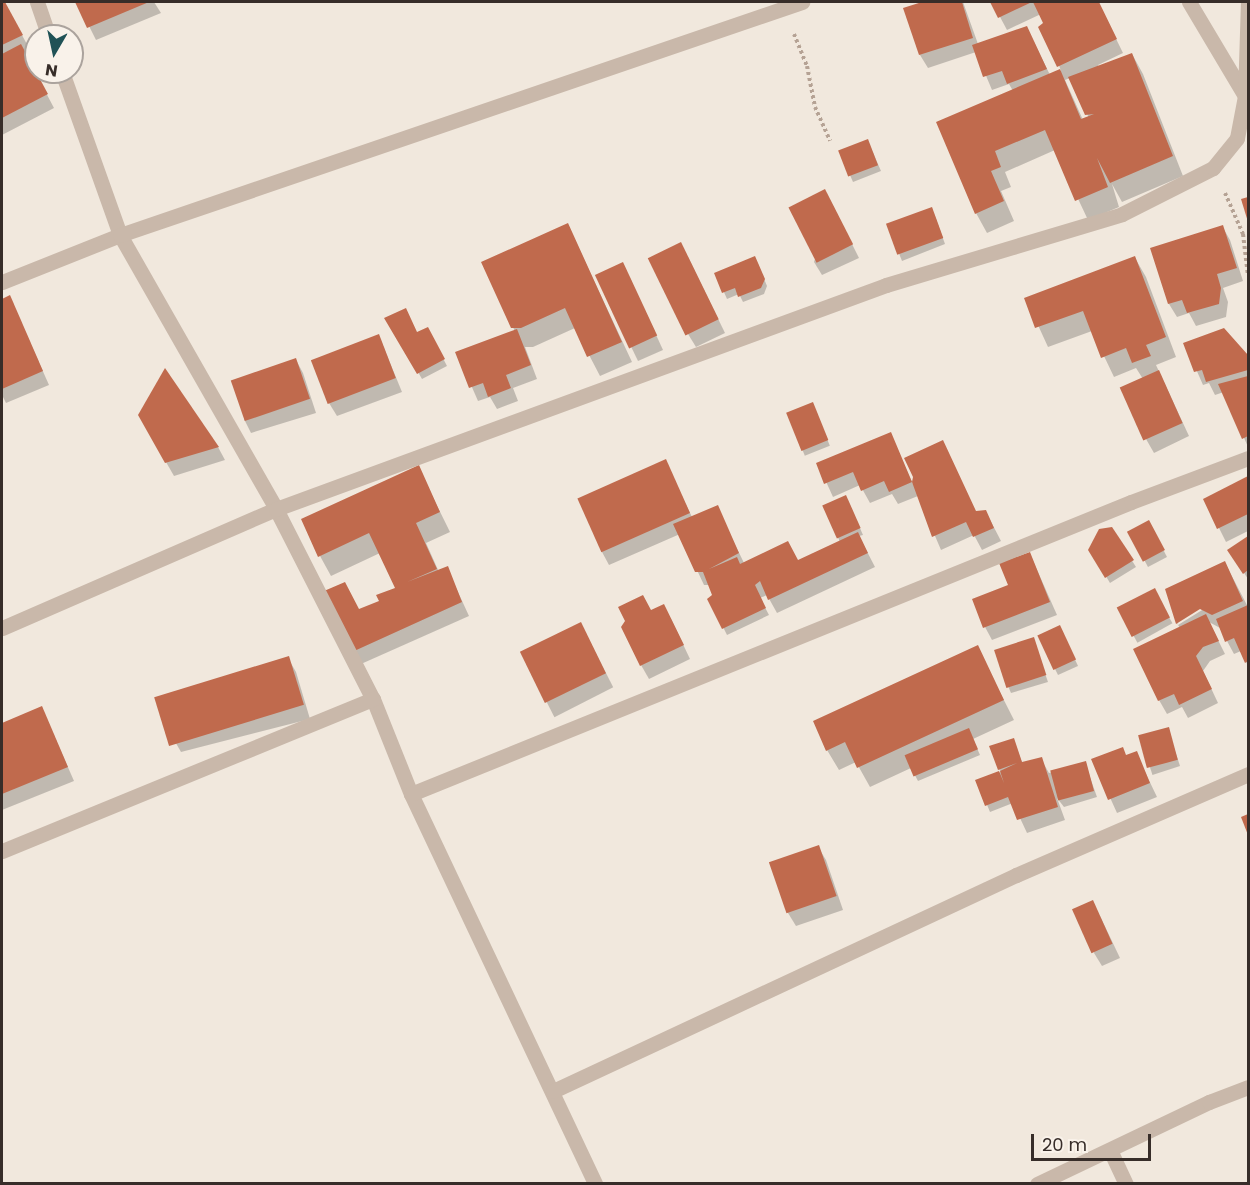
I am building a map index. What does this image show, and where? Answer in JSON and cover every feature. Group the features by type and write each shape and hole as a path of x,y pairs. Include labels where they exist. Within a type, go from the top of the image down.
{"street":[{"path":"37,2 45,24"},
{"path":"2,282 120,235 802,2"},
{"path":"1190,2 1245,96"},
{"path":"2,628 276,509 886,285 1122,214 1213,168 1237,138 1245,96 1248,2"},
{"path":"66,84 120,235 276,509 373,699 411,794 553,1090 595,1184"},
{"path":"411,794 1131,502 1248,458"},
{"path":"2,852 373,699"},
{"path":"553,1090 1016,875 1248,774"},
{"path":"1036,1184 1209,1102 1248,1087"},
{"path":"1110,1150 1126,1184"}],"path":[{"path":"785,8 807,66 815,107 830,141"},
{"path":"1213,168 1243,234 1248,276"}],"building":[{"path":"2,2 5,2 23,35 2,45"},
{"path":"75,2 149,2 87,28"},
{"path":"922,2 962,2 973,38 919,55 903,8"},
{"path":"990,2 1032,2 998,18"},
{"path":"1033,2 1099,2 1117,39 1057,67 1038,27 1043,23"},
{"path":"1027,26 1047,69 1007,84 1002,71 983,77 972,45"},
{"path":"21,44 24,50 24,84 43,84 48,94 2,118 2,54"},
{"path":"1132,53 1173,156 1110,183 1097,158 1108,187 1075,201 1045,130 995,151 1001,167 991,171 1004,201 975,214 936,122 1060,69 1081,119 1094,114 1085,115 1068,77"},
{"path":"868,139 878,165 848,177 838,150"},
{"path":"825,189 853,244 817,263 788,208"},
{"path":"1248,197 1248,222 1241,199"},
{"path":"932,207 943,238 897,255 886,224"},
{"path":"568,223 622,342 587,357 565,308 521,328 511,328 481,262"},
{"path":"1223,225 1237,268 1217,274 1221,288 1219,304 1187,313 1182,300 1168,304 1150,248"},
{"path":"681,242 719,319 685,336 648,258"},
{"path":"755,256 765,279 761,288 738,297 735,288 722,293 714,273"},
{"path":"1135,256 1166,337 1146,345 1151,356 1132,363 1126,348 1101,358 1083,311 1035,328 1024,298"},
{"path":"623,262 657,335 629,349 595,275"},
{"path":"10,295 43,371 2,389 2,299"},
{"path":"406,308 417,332 428,327 445,359 417,374 384,318"},
{"path":"1224,328 1248,355 1248,370 1206,382 1202,370 1194,372 1183,343"},
{"path":"517,329 531,365 506,375 511,388 488,397 483,383 469,388 455,352"},
{"path":"379,334 396,378 328,404 311,360"},
{"path":"296,358 310,399 245,421 231,380"},
{"path":"165,368 219,447 165,463 138,415"},
{"path":"1159,370 1183,423 1143,440 1120,387"},
{"path":"1248,376 1248,436 1242,439 1218,384"},
{"path":"813,402 828,440 801,451 786,413"},
{"path":"891,432 912,482 889,492 884,481 861,491 853,472 824,484 816,463"},
{"path":"943,440 976,511 986,510 994,528 973,537 966,522 932,537 912,482 913,477 904,458"},
{"path":"666,459 690,513 601,552 577,498"},
{"path":"419,465 440,512 416,523 437,569 407,582 448,566 462,602 352,652 324,591 345,582 359,609 379,601 376,595 395,588 369,533 318,557 301,519"},
{"path":"1248,476 1248,514 1217,529 1203,499"},
{"path":"846,495 861,528 837,538 822,506"},
{"path":"718,505 739,553 709,569 737,557 740,564 788,541 798,560 858,532 868,553 768,600 760,581 755,585 766,608 722,629 707,599 712,595 703,572 695,572 673,524"},
{"path":"1149,520 1165,550 1143,562 1127,532"},
{"path":"1112,527 1134,560 1105,578 1088,550 1099,529"},
{"path":"1248,536 1248,570 1243,574 1227,550"},
{"path":"1030,552 1050,602 983,628 972,599 1008,585 999,563"},
{"path":"1225,561 1243,601 1212,615 1200,609 1176,624 1165,589"},
{"path":"1155,588 1170,617 1132,637 1117,608"},
{"path":"643,595 651,610 664,604 684,645 640,666 621,627 625,621 618,607"},
{"path":"1248,605 1248,661 1245,663 1234,638 1225,642 1216,619"},
{"path":"1206,614 1219,641 1203,647 1196,656 1212,689 1179,705 1174,694 1158,701 1133,649"},
{"path":"581,622 606,673 545,703 520,652"},
{"path":"1060,625 1076,659 1053,670 1037,636"},
{"path":"1034,637 1046,675 1006,688 994,650"},
{"path":"978,645 1004,700 857,768 845,742 826,751 813,721"},
{"path":"289,656 304,705 169,746 154,697"},
{"path":"42,706 68,767 2,794 2,723"},
{"path":"1169,727 1178,760 1147,768 1138,735"},
{"path":"969,728 978,749 914,777 905,755"},
{"path":"1014,738 1022,762 1042,757 1058,807 1017,820 1008,797 985,806 975,780 999,771 1004,783 1000,771 1017,763 998,770 989,746"},
{"path":"1123,747 1126,755 1137,751 1150,783 1108,800 1091,759"},
{"path":"1086,761 1094,791 1058,801 1050,771"},
{"path":"1248,814 1248,835 1241,817"},
{"path":"819,845 837,896 786,913 769,862"},
{"path":"1093,900 1113,944 1092,953 1072,909"}]}
